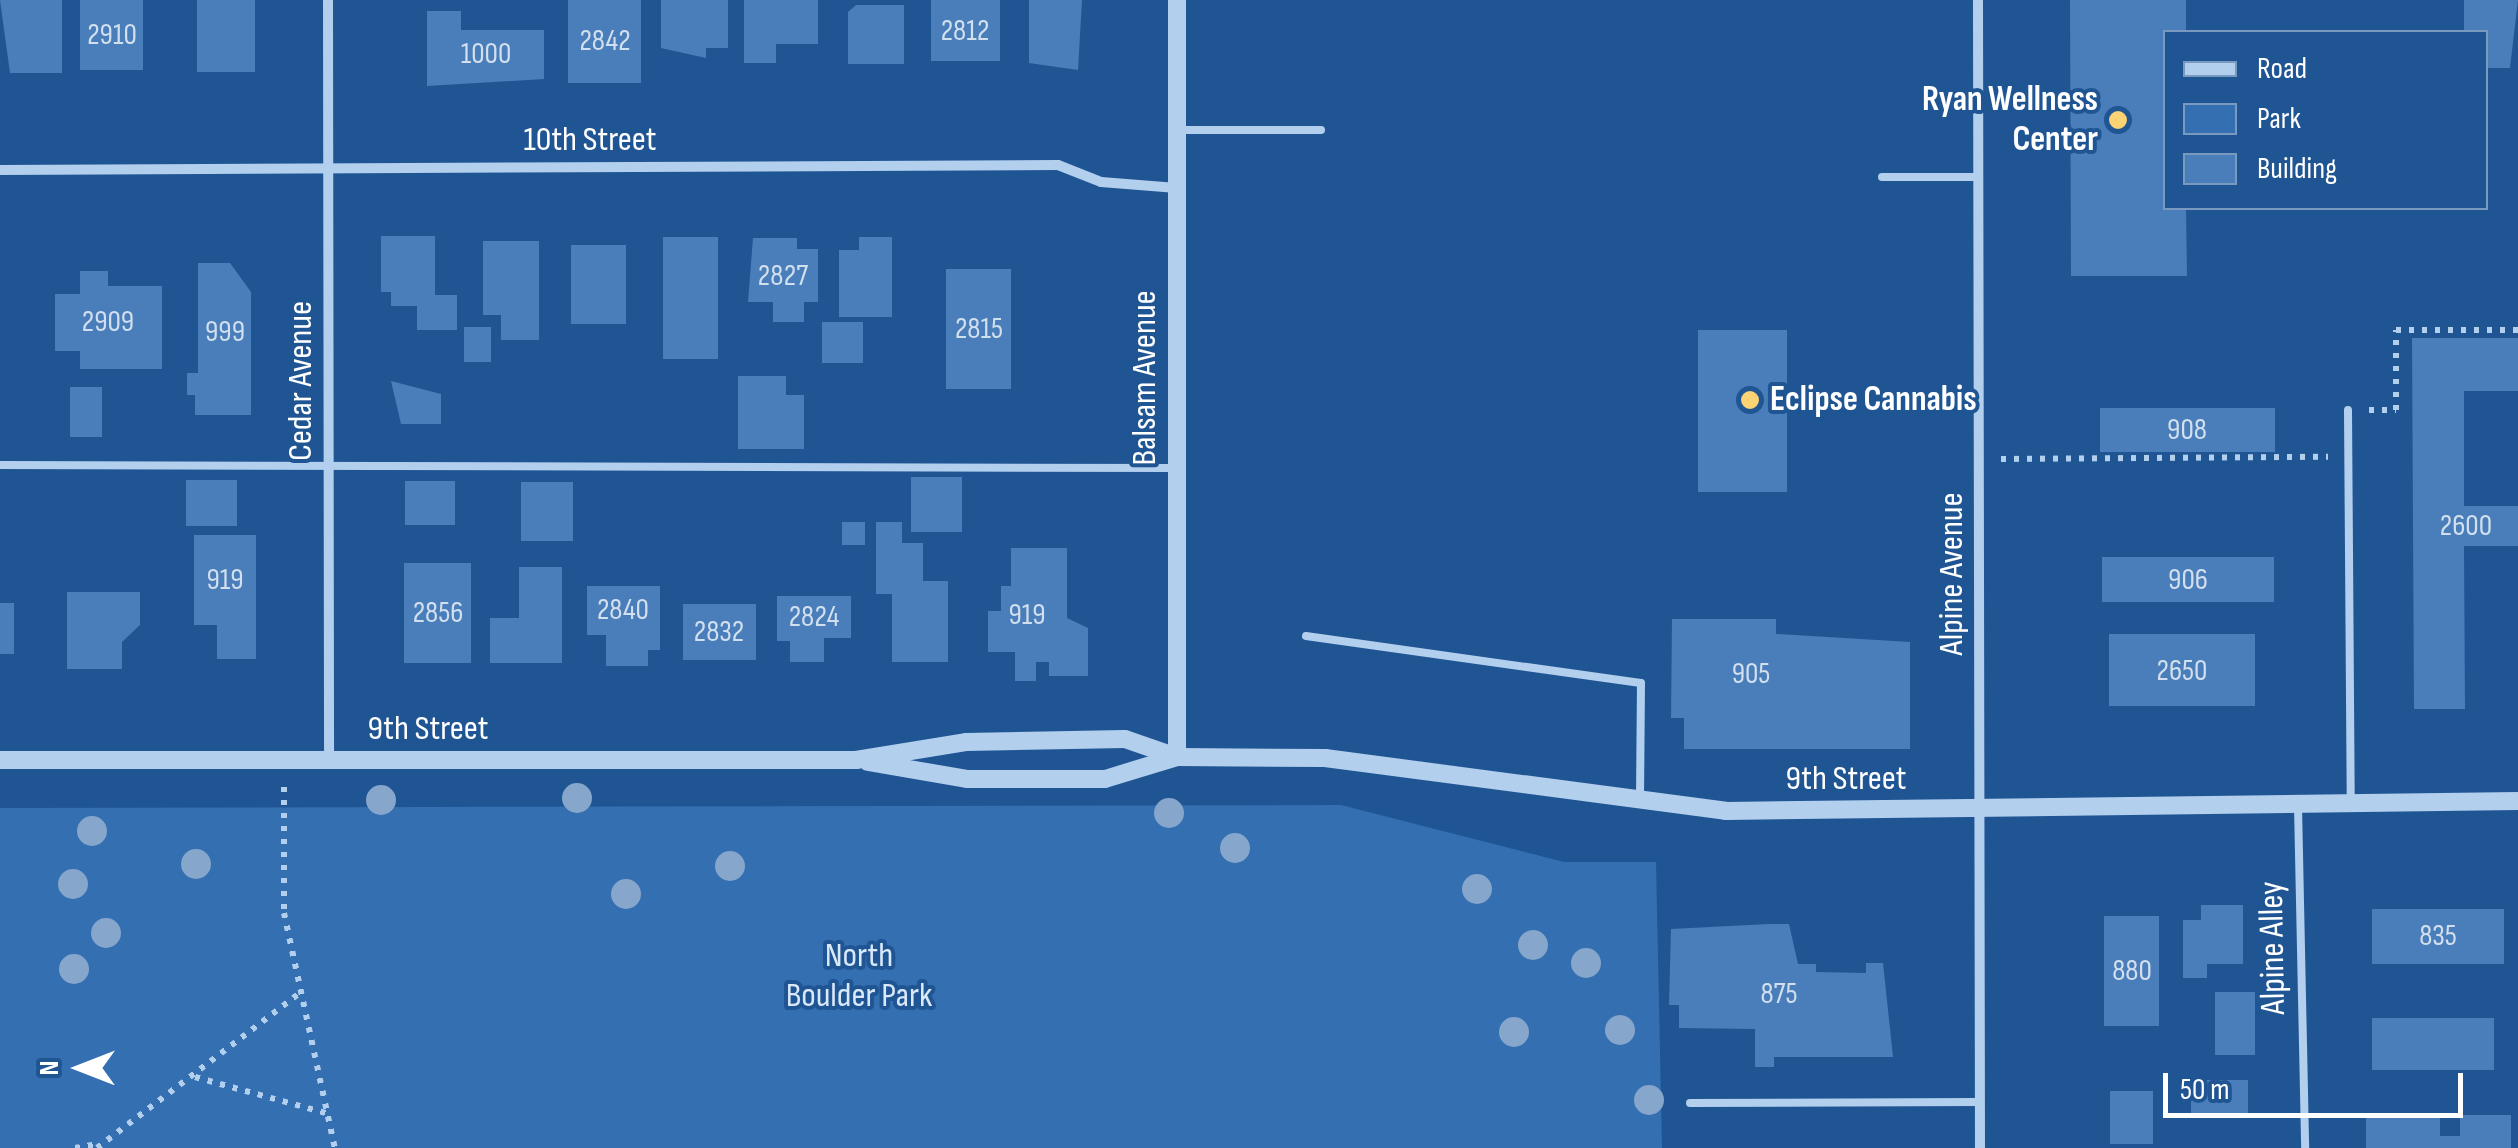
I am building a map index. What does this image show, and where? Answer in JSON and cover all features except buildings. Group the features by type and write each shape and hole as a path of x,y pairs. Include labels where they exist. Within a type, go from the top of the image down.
{"street":[{"name":"Cedar Avenue","path":"328,0 329,762"},
{"name":"Balsam Avenue","path":"1177,0 1177,757"},
{"name":"Alpine Avenue","path":"1978,0 1980,1148"},
{"name":"10th Street","path":"0,170 1058,165 1113,184 1177,188"},
{"name":"9th Street","path":"856,760 966,742 1125,739 1177,757 1345,760 1640,805 1980,812 2518,801"},
{"name":"9th Street","path":"0,760 856,760 993,781 1124,779 1177,757"}],"lane":[{"path":"1177,130 1321,130"},
{"path":"1882,177 1979,177"},
{"path":"2348,410 2351,805"},
{"path":"0,465 328,462 1178,468"},
{"path":"1306,636 1641,683 1640,805"},
{"name":"Alpine Alley","path":"2298,806 2305,1148"},
{"path":"1690,1103 1980,1102"}],"path":[{"path":"2348,410 2396,410 2396,330 2518,330"},
{"path":"1980,459 2158,455 2348,457"},
{"path":"286,761 279,852 301,992 336,1148"},
{"path":"75,1148 98,1146 301,992"},
{"path":"194,1076 326,1113"}],"green space":[{"name":"North Boulder Park","path":"1341,805 1564,862 1656,862 1662,1148 0,1148 0,808"}],"place":[{"name":"Ryan Wellness Center","path":"2118,120"},
{"name":"Eclipse Cannabis","path":"1750,400"}]}
